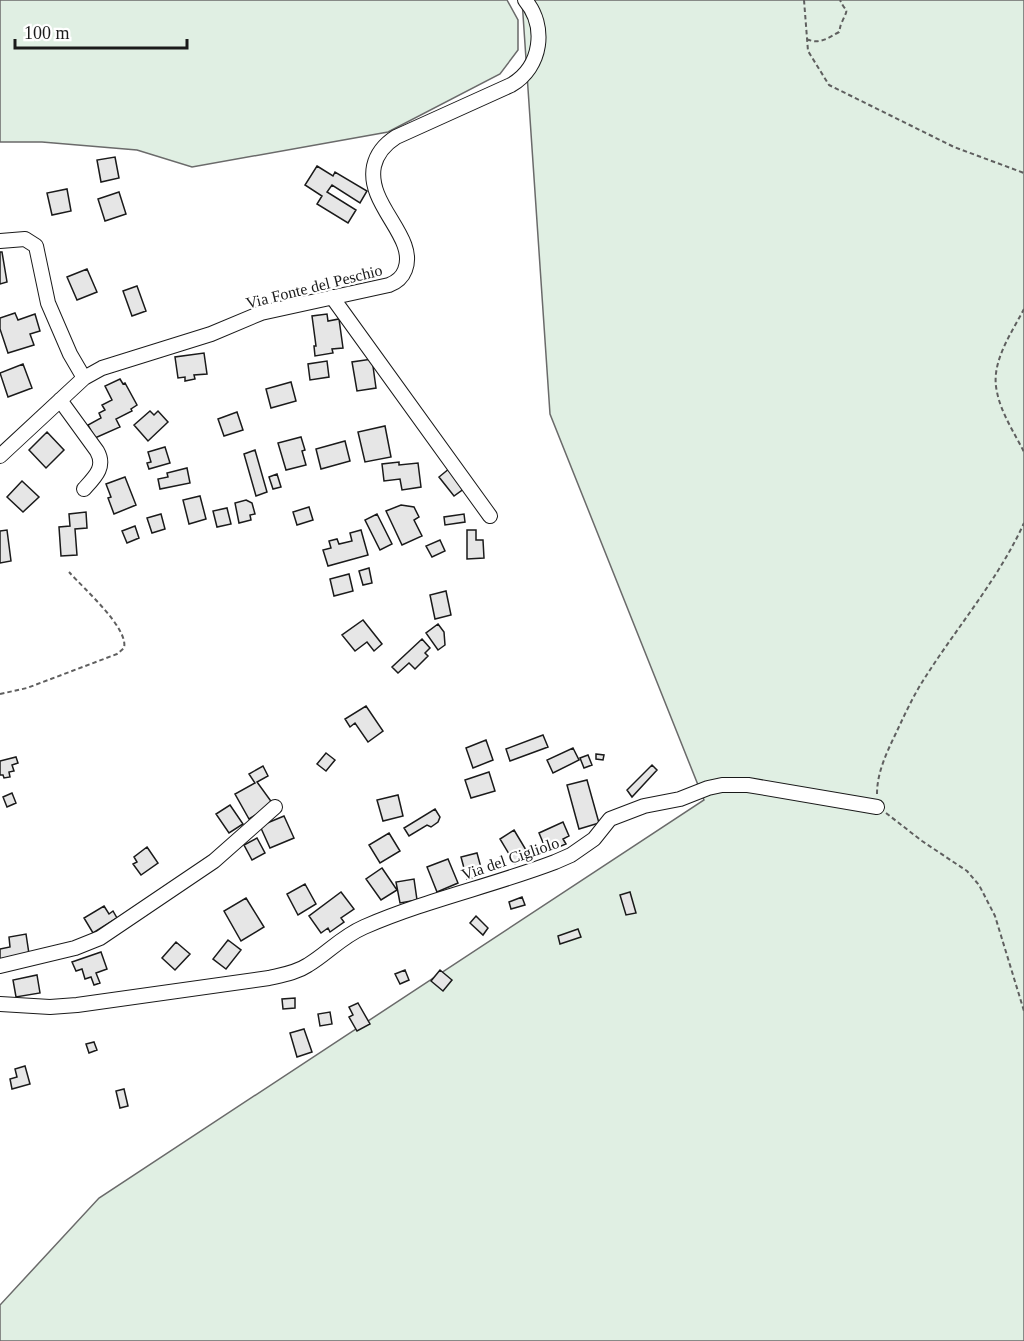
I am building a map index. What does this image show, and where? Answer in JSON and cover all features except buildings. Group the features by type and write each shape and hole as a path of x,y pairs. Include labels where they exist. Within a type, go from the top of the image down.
{"street":[{"name":"Via Fonte del Peschio","path":"0,456 84,378 107,366 211,334 261,313 389,285 399,280 405,270 408,257 373,184 375,165 381,150 401,135 515,82 525,73 536,53 539,32 535,14 525,0"},
{"path":"0,241 25,239 36,246 48,303 70,354 84,378"},
{"path":"332,297 490,516"},
{"path":"60,400 98,451 101,459 98,472 84,489"},
{"name":"Via del Cigliolo","path":"0,1004 77,1005 269,978 289,973 305,967 340,939 366,926 426,903 555,862 570,855 594,839 610,819 644,806 680,799 716,786 748,785 877,807"},
{"path":"0,966 75,948 100,938 214,861 275,807"}],"path":[{"path":"804,0 808,51 829,85 954,147 1024,173"},
{"path":"807,39 819,42 839,32 847,12 840,0"},
{"path":"1024,309 1000,357 996,383 998,397 1024,452"},
{"path":"1024,523 1011,548 945,651 919,687 885,758 877,785 877,807 967,871 979,885 995,916 1024,1011"},
{"path":"0,694 34,685 117,654 124,648 125,639 121,631 69,572"}],"green space":[{"path":"0,0 507,0 518,20 518,50 500,74 388,132 192,167 137,150 42,142 0,142"},
{"path":"522,0 1024,0 1024,1341 0,1341 0,1305 99,1198 704,800 550,414"}]}
